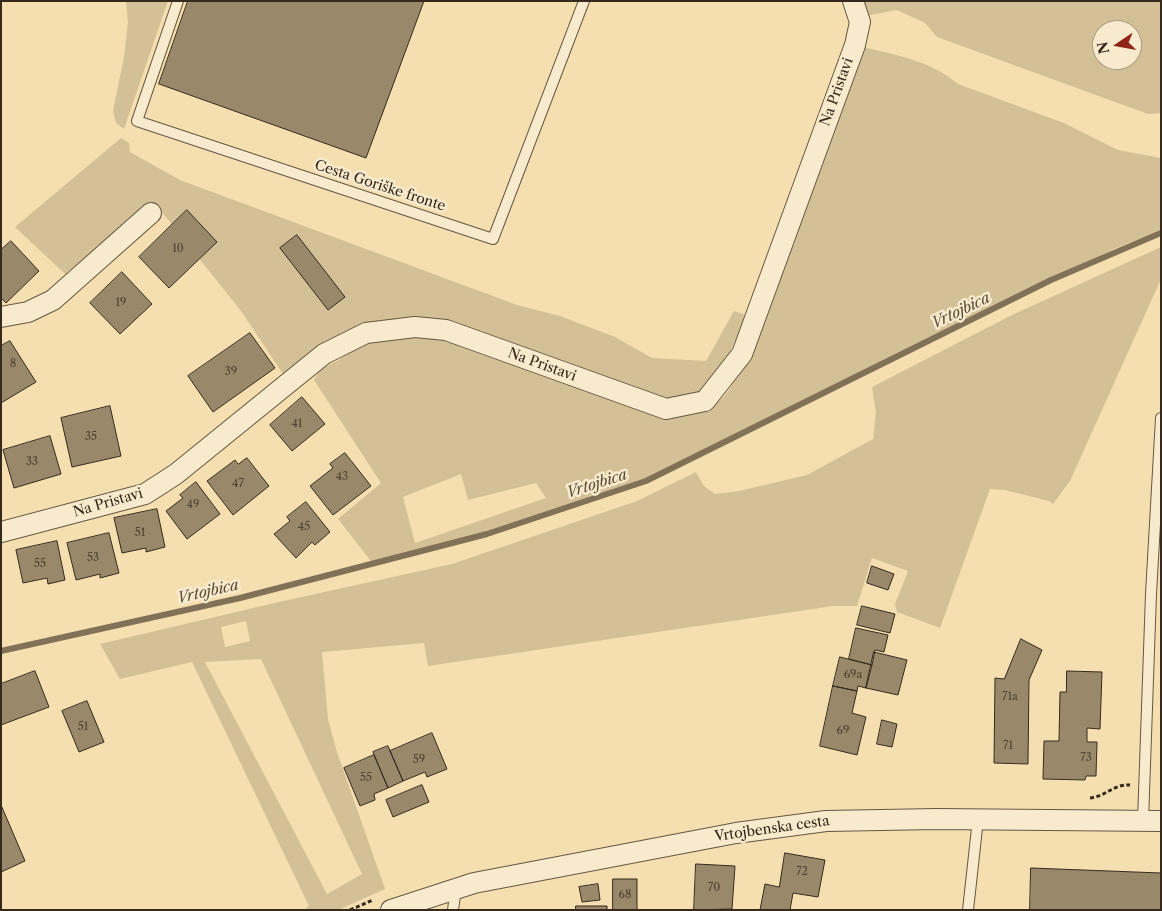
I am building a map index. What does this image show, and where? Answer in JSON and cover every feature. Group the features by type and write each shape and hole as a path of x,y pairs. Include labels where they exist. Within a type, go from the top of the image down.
{"street":[{"name":"Na Pristavi","path":"1,532 144,494 176,474 324,354 366,333 415,327 446,330 666,409 705,401 742,354 746,345 855,45 860,22 853,1"},
{"path":"1,317 28,312 53,300 151,213"},
{"name":"Vrtojbenska cesta","path":"391,910 474,883 745,831 826,821 978,819 1152,821"}],"lane":[{"name":"Cesta Goriške fronte","path":"178,1 137,121 493,239 584,1"},
{"path":"1152,821 1151,594 1161,418"},
{"path":"968,910 978,819"},
{"path":"453,910 456,888"}],"shaded area":[{"path":"126,1 168,1 124,129 116,123 113,111 124,57 128,22"},
{"path":"859,1 1161,1 1161,113 1148,114 937,37 925,23 897,10 865,16"},
{"path":"863,47 925,64 948,76 958,84 1064,123 1118,150 1161,158 1161,230 1114,249 1045,284 1006,300 830,391 632,485 485,536 374,565 338,519 381,483 314,380 319,370 337,361 362,344 399,334 430,334 674,416 699,413 717,404 724,397 742,367","holes":["461,474 468,500 536,483 546,498 415,543 403,497"]},
{"path":"121,138 129,143 130,152 180,180 517,305 560,316 615,337 652,358 706,361 734,311 746,315 721,373 698,396 669,405 437,320 315,352 283,374 241,311 152,202 65,274 15,227"},
{"path":"1161,247 1161,279 1070,481 1053,504 1049,501 1005,490 990,489 940,628 897,612 895,604 908,571 872,558 857,606 833,606 428,666 424,643 322,652 328,719 336,749 385,889 338,910 304,910 309,906 192,662 120,679 100,644 452,564 637,501 696,472 704,486 715,494 739,491 807,475 873,439 876,413 872,387 1012,315","holes":["246,621 250,641 225,647 221,627","261,659 362,874 327,894 205,662"]}],"building":[{"path":"188,1 424,1 366,158 159,84"},
{"path":"187,210 217,242 169,288 139,257"},
{"path":"297,235 345,297 328,310 280,248"},
{"path":"11,241 39,271 6,303 1,298 1,250"},
{"path":"122,272 152,304 120,334 90,303"},
{"path":"250,333 275,368 213,412 188,376"},
{"path":"10,341 36,382 1,403 1,346"},
{"path":"302,397 325,424 292,451 270,425"},
{"path":"110,406 121,456 72,467 61,418"},
{"path":"50,436 61,474 14,488 3,450"},
{"path":"345,453 371,486 333,515 310,486 333,468 330,464"},
{"path":"247,458 269,486 233,515 207,481 235,460 238,464"},
{"path":"196,482 220,514 187,539 166,511 183,498 180,495"},
{"path":"306,502 330,532 315,545 312,542 296,558 274,534 290,521 287,517"},
{"path":"157,509 165,547 146,552 146,548 122,553 114,518"},
{"path":"109,533 119,573 100,578 100,574 76,580 67,543"},
{"path":"57,541 65,580 48,584 47,578 23,583 16,550"},
{"path":"872,566 894,574 888,590 867,583"},
{"path":"862,606 895,614 890,633 857,625"},
{"path":"856,628 888,635 884,652 875,650 872,665 849,659"},
{"path":"1021,639 1042,650 1029,680 1028,764 994,763 995,678 1004,679"},
{"path":"874,652 907,660 898,695 866,688"},
{"path":"840,657 872,665 866,688 858,686 857,691 833,686"},
{"path":"35,671 49,707 1,725 1,684"},
{"path":"1067,671 1102,672 1100,729 1087,728 1087,742 1097,742 1096,776 1086,776 1085,780 1043,779 1044,741 1059,741 1060,692 1066,692"},
{"path":"833,686 857,691 852,713 866,717 857,755 820,746"},
{"path":"87,701 104,742 79,752 62,711"},
{"path":"882,720 897,724 892,747 877,744"},
{"path":"432,733 447,769 427,777 425,772 403,781 390,751"},
{"path":"388,746 403,781 388,788 373,752"},
{"path":"374,755 388,788 374,794 375,800 360,806 344,768"},
{"path":"422,785 429,802 393,817 386,800"},
{"path":"1,805 25,861 1,872"},
{"path":"785,853 825,860 818,897 793,893 790,910 760,910 765,884 779,887"},
{"path":"696,864 735,866 732,909 694,910"},
{"path":"1031,868 1161,873 1161,910 1030,910"},
{"path":"613,879 637,879 637,910 613,910"},
{"path":"598,884 600,900 582,902 579,887"},
{"path":"576,906 607,906 607,910 576,910"}],"waterway":[{"name":"Vrtojbica","path":"1,651 240,598 487,534 646,481 1051,280 1161,233"}]}
